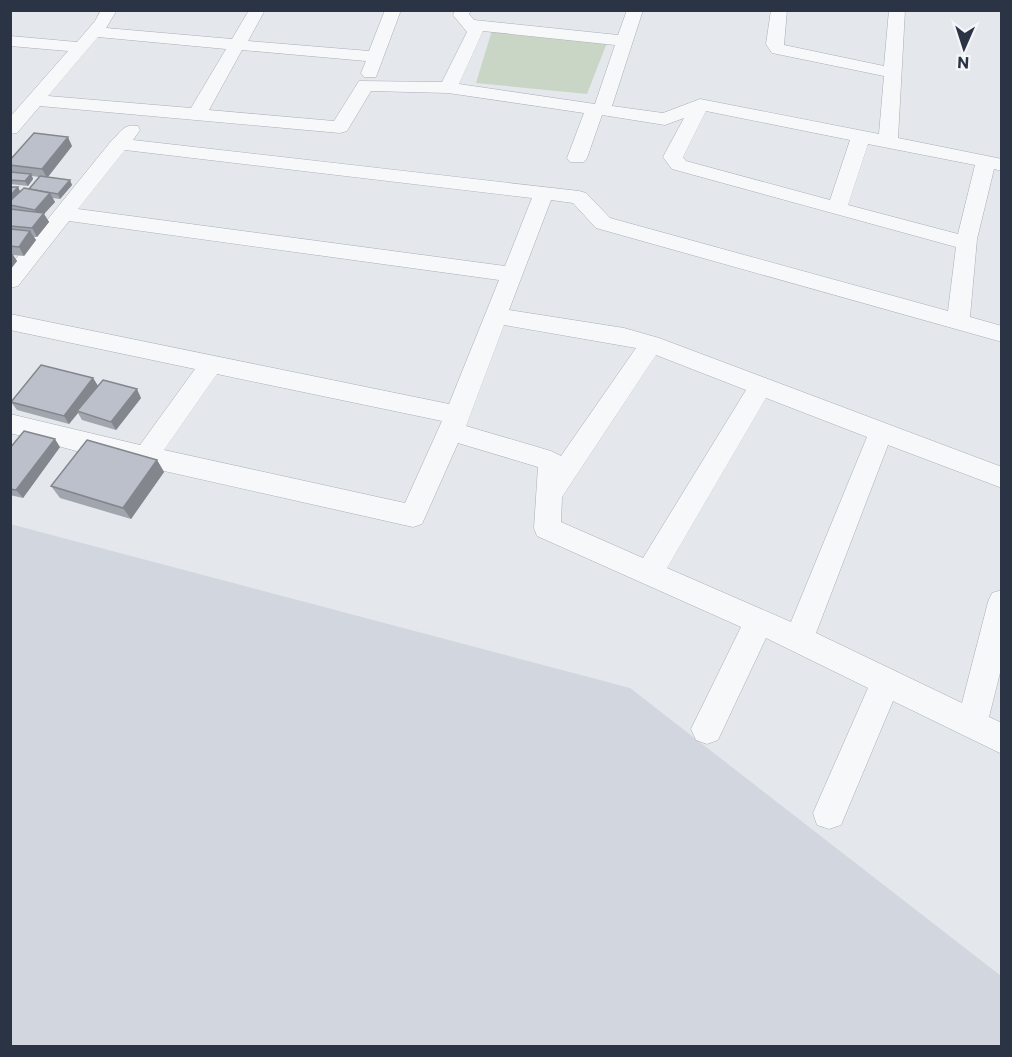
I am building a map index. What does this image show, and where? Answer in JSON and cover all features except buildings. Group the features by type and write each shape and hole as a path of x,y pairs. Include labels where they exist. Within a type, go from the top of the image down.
{"street":[{"path":"10,129 94,32 109,10"},
{"path":"197,114 257,10"},
{"path":"10,103 33,102 148,110 340,127 365,86 393,10"},
{"path":"577,158 625,41 635,10"},
{"path":"779,10 774,44 777,49 893,73"},
{"path":"888,141 897,10"},
{"path":"466,17 625,41"},
{"path":"447,88 476,32 466,17"},
{"path":"94,32 376,57"},
{"path":"10,41 81,47"},
{"path":"365,86 447,88 665,119 700,104 994,164 967,239 958,322"},
{"path":"700,104 673,157 675,162 948,239 961,241 967,239"},
{"path":"10,281 148,110"},
{"path":"837,209 861,136"},
{"path":"119,144 579,197 603,223 1002,334"},
{"path":"10,423 413,516 454,423 544,193"},
{"path":"64,214 512,274"},
{"path":"496,316 624,336 651,344 1002,478"},
{"path":"10,322 211,364 454,423 551,461 547,528 799,639 1002,739"},
{"path":"549,495 651,344"},
{"path":"146,456 211,364"},
{"path":"649,573 761,386"},
{"path":"799,639 880,432"},
{"path":"972,724 1002,602"},
{"path":"707,729 759,621"},
{"path":"830,813 886,682"}],"shaded area":[{"path":"10,524 630,688 1001,976 1001,1046 11,1046"}],"green space":[{"path":"493,27 608,40 587,94 476,83"}]}
